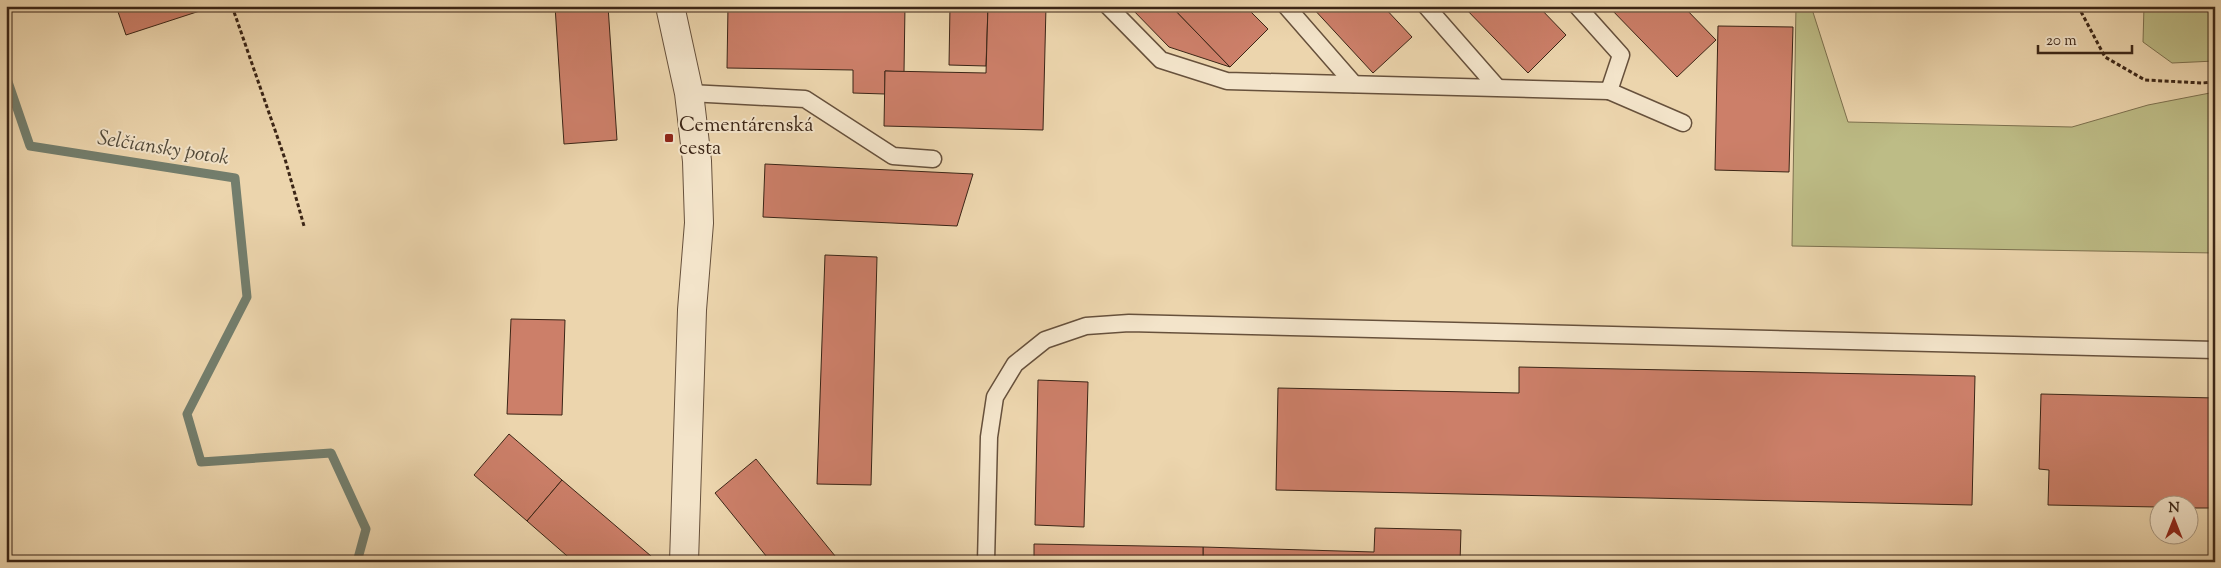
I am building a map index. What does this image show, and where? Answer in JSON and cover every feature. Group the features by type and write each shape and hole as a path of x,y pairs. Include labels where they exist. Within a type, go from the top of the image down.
{"street":[{"path":"670,6 689,93 697,161 699,223 692,310 684,562"}],"lane":[{"path":"1108,6 1160,60 1227,81 1609,90 1682,123"},
{"path":"1286,6 1354,84"},
{"path":"1426,6 1497,87"},
{"path":"1577,6 1621,55 1609,90"},
{"path":"689,93 805,99 892,156 933,159"},
{"path":"986,562 988,437 995,397 1015,364 1045,340 1086,326 1129,323 2215,350"}],"path":[{"path":"232,6 284,159 304,226"},
{"path":"2078,6 2105,57 2145,80 2215,82"}],"shaded area":[{"path":"1796,6 1811,6 1848,122 2072,127 2148,105 2215,92 2215,253 1792,246"},
{"path":"2144,6 2215,6 2215,61 2172,63 2143,42"}],"building":[{"path":"116,6 215,6 126,35"},
{"path":"555,6 608,6 617,140 564,144"},
{"path":"728,6 905,6 904,72 885,71 885,94 853,93 853,70 727,68"},
{"path":"950,6 988,6 986,66 949,65"},
{"path":"988,6 1046,6 1043,130 884,126 885,71 986,73"},
{"path":"1129,6 1171,6 1230,67 1169,47"},
{"path":"1171,6 1245,6 1268,29 1230,67"},
{"path":"1311,6 1383,6 1412,37 1373,73"},
{"path":"1463,6 1538,6 1566,35 1528,73"},
{"path":"1608,6 1683,6 1716,40 1677,77"},
{"path":"1718,26 1793,27 1789,172 1715,170"},
{"path":"765,164 973,174 957,226 763,217"},
{"path":"825,255 877,257 871,485 817,484"},
{"path":"511,319 565,320 562,415 507,414"},
{"path":"1519,367 1975,376 1972,505 1276,490 1278,388 1519,393"},
{"path":"1038,380 1088,382 1084,527 1035,525"},
{"path":"2041,394 2215,398 2215,508 2198,508 2198,496 2148,496 2148,507 2048,505 2049,470 2039,469"},
{"path":"509,434 562,480 527,521 474,475"},
{"path":"756,459 840,562 771,562 715,493"},
{"path":"562,480 658,562 574,562 527,521"},
{"path":"1375,528 1461,530 1460,562 1203,562 1203,547 1374,552"},
{"path":"1034,544 1203,547 1203,562 1034,562"}],"waterway":[{"name":"Selčiansky potok","path":"6,76 30,146 235,178 247,297 187,414 201,462 331,453 366,529 357,562"}],"place":[{"name":"Cementárenská cesta","path":"669,138"}]}
